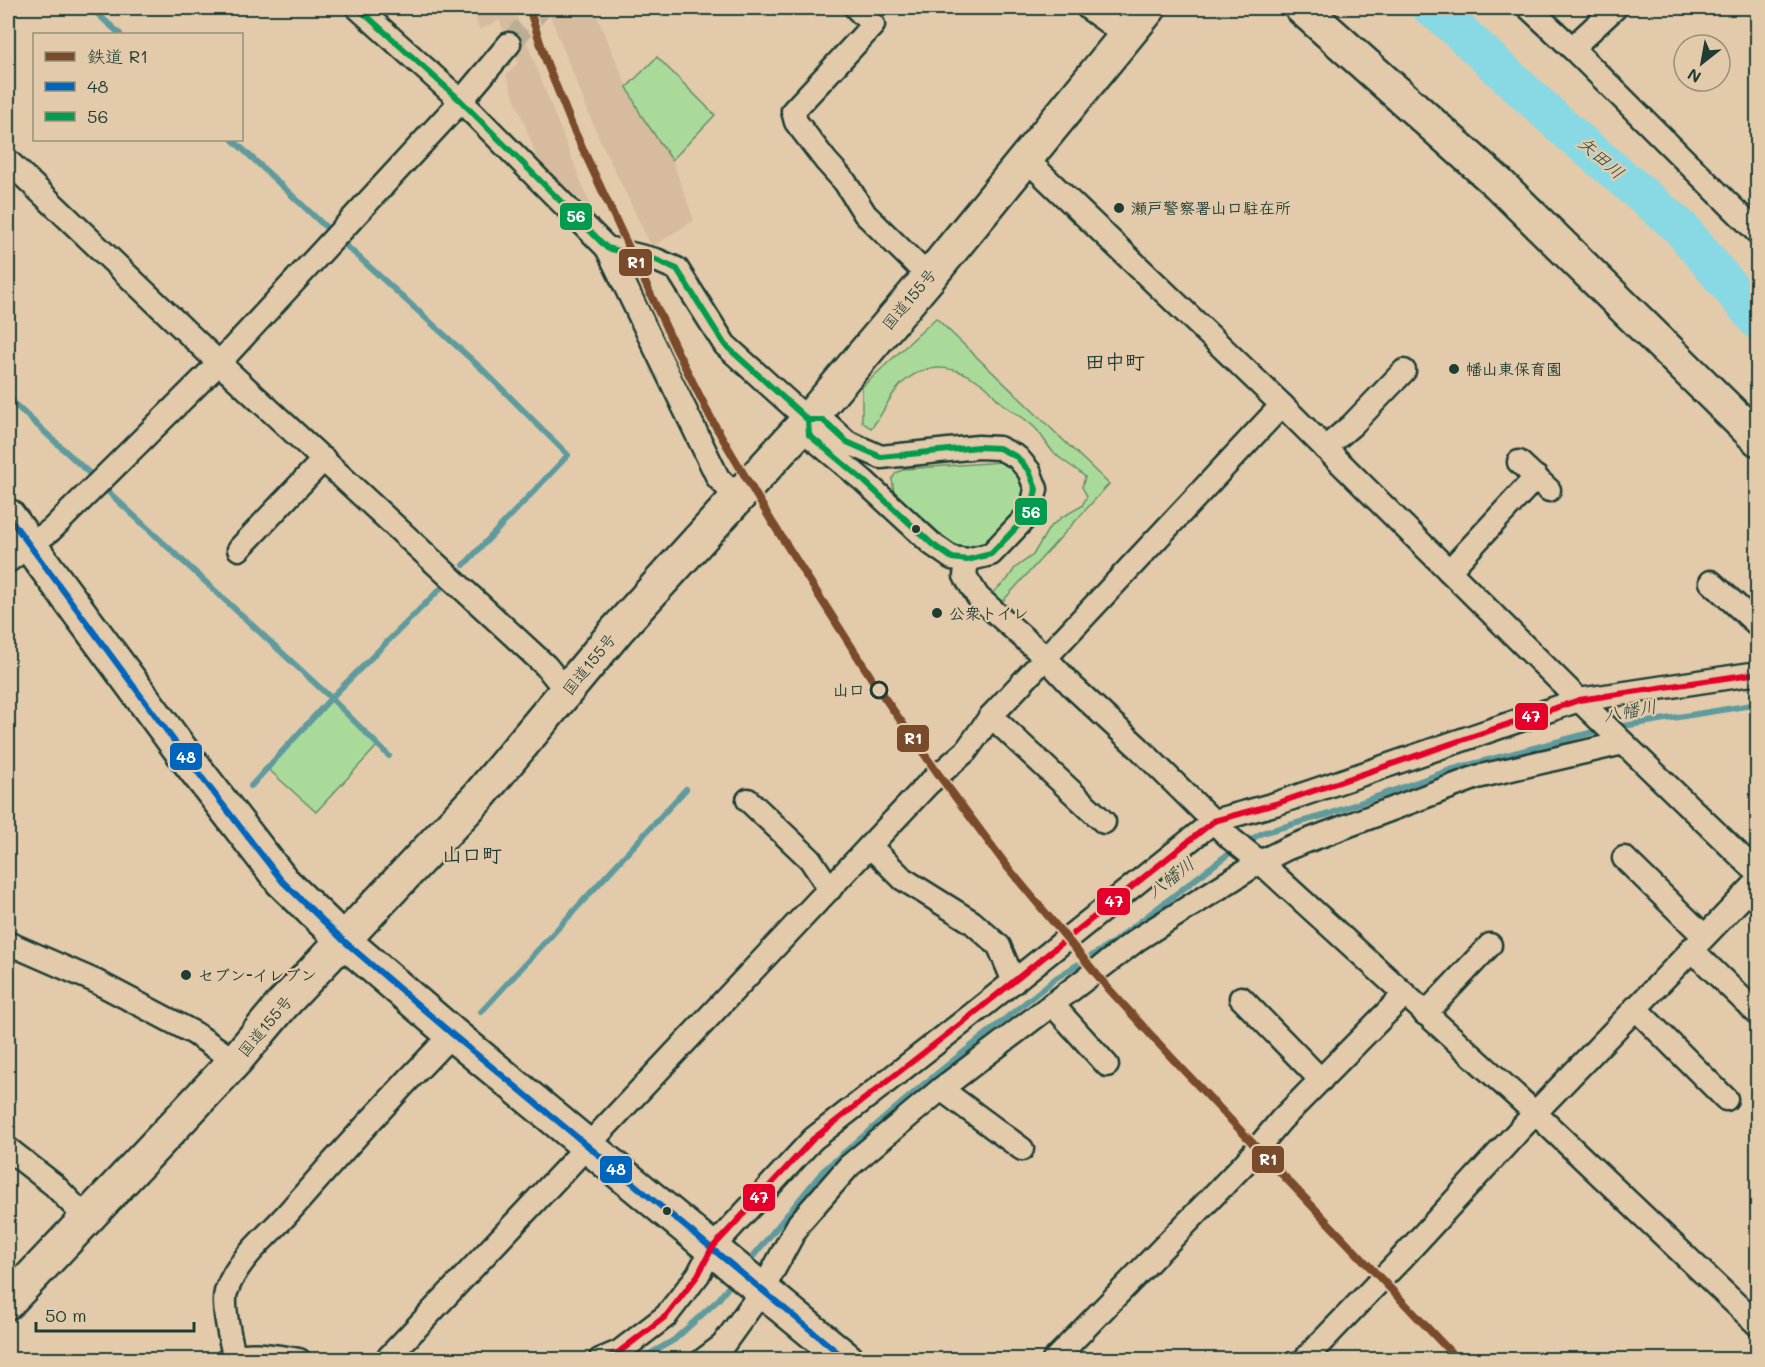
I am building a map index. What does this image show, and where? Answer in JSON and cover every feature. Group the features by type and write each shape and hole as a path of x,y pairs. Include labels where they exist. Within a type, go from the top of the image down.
{"main road":[{"name":"国道155号","path":"8,1302 235,1061 282,1005 344,942 479,796 617,630 808,420 1149,8"},
{"path":"1302,8 1499,184 1758,439"},
{"path":"8,516 18,553 186,757 282,881 344,942 452,1034 847,1359"}],"street":[{"path":"358,8 461,101 607,248 718,478 737,498"},
{"path":"856,8 873,25 793,111 796,122 845,182 865,214 928,277"},
{"path":"1088,8 1127,36"},
{"path":"1529,8 1758,233"},
{"path":"1572,48 1614,8"},
{"path":"18,553 51,530 219,363 461,101 509,44"},
{"path":"1026,159 1282,405 1586,707 1758,873"},
{"path":"8,160 219,363 546,666 567,692"},
{"path":"607,248 656,260 677,269 725,345 808,420 823,420 847,442 881,457 978,447 999,448 1017,457 1029,471 1036,489 1031,512 991,554 967,560 952,558 932,544 864,481 809,435 808,420"},
{"path":"1325,448 1352,425 1404,371"},
{"path":"386,1359 928,784 966,751 991,716 1282,405"},
{"path":"238,549 324,459"},
{"path":"1449,571 1535,476"},
{"path":"967,560 965,576 978,597 1045,657 1073,687 1231,839 1535,1113 1758,1325"},
{"path":"1712,582 1758,625"},
{"path":"600,1359 619,1352 666,1316 813,1139 1014,982 1214,821 1586,707 1758,673"},
{"path":"991,716 1104,822"},
{"path":"703,1359 723,1345 799,1223 849,1166 941,1089 1052,1004 1138,939 1255,859 1477,777 1618,738"},
{"path":"748,800 810,859 830,889"},
{"path":"870,846 903,879 972,922 999,946 1014,982"},
{"path":"1624,858 1758,1014"},
{"path":"1304,1359 1400,1260 1535,1113 1758,881"},
{"path":"8,943 105,986 194,1033 235,1061"},
{"path":"1425,1014 1490,945"},
{"path":"1054,1359 1245,1163 1281,1120 1404,995"},
{"path":"1240,998 1321,1080"},
{"path":"1052,1004 1107,1065"},
{"path":"1635,1008 1726,1099"},
{"path":"299,1359 272,1356 232,1358 226,1293 242,1261 390,1097 452,1034"},
{"path":"941,1089 1022,1149"},
{"path":"8,1149 54,1185 87,1219"}],"shaded area":[{"path":"471,8 513,8 592,210 540,165 506,75 518,63 511,45 499,20 480,30"},
{"path":"547,8 594,9 641,115 672,160 694,220 652,247 598,136"}],"green space":[{"path":"657,57 715,115 672,160 641,115 627,87"},
{"path":"936,318 1109,484 1001,603 991,594 1007,580 1015,568 1033,555 1049,528 1062,517 1082,506 1087,496 1082,487 1085,477 1053,452 1029,422 1001,403 976,379 956,370 935,368 915,374 895,391 871,428 862,422 862,387"},
{"path":"1001,462 1010,464 1019,472 1026,492 1023,505 987,545 963,552 894,492 892,479 896,473 904,469"},
{"path":"331,698 378,745 316,812 267,768"}],"waterway":[{"path":"91,8 119,33"},
{"name":"矢田川","path":"1431,8 1445,18 1566,130 1680,227 1758,321"},
{"path":"234,141 330,231"},
{"path":"341,241 482,369 568,455 464,565"},
{"path":"8,398 89,473"},
{"path":"103,487 331,698 389,756"},
{"path":"251,786 331,698 445,584"},
{"name":"八幡川","path":"1617,727 1758,704"},
{"name":"八幡川","path":"1245,843 1262,833 1329,814 1450,770 1601,730"},
{"path":"481,1012 686,789"},
{"name":"八幡川","path":"746,1265 824,1170 924,1084 1056,978 1111,944 1236,848"},
{"name":"八幡川","path":"639,1360 674,1340 718,1300 734,1280"}],"tunnel":[{"path":"509,44 541,8"}],"rail line":[{"name":"R1","path":"529,8 546,61 573,128 677,351 713,422 772,522 879,690 1009,869 1108,988 1458,1360"}],"transit line":[{"name":"56","path":"358,8 461,101 607,248 656,260 677,269 725,345 808,420 823,420 847,442 881,457 978,447 999,448 1017,457 1029,471 1036,489 1031,512 991,554 967,560 952,558 932,544 864,481 809,435 808,420"},
{"name":"48","path":"8,516 186,757 282,881 344,941 452,1034 847,1360"},
{"name":"47","path":"600,1360 619,1352 666,1316 698,1275 712,1248 813,1139 1214,821 1275,804 1579,700 1758,673"}],"place":[{"name":"瀬戸警察署山口駐在所","path":"1119,208"},
{"name":"幡山東保育園","path":"1454,369"},
{"name":"公衆トイレ","path":"937,613"},
{"name":"山口","path":"879,690"},
{"name":"セブン-イレブン","path":"186,975"}],"district":[{"name":"田中町","path":"1115,362"},
{"name":"山口町","path":"472,855"}]}
